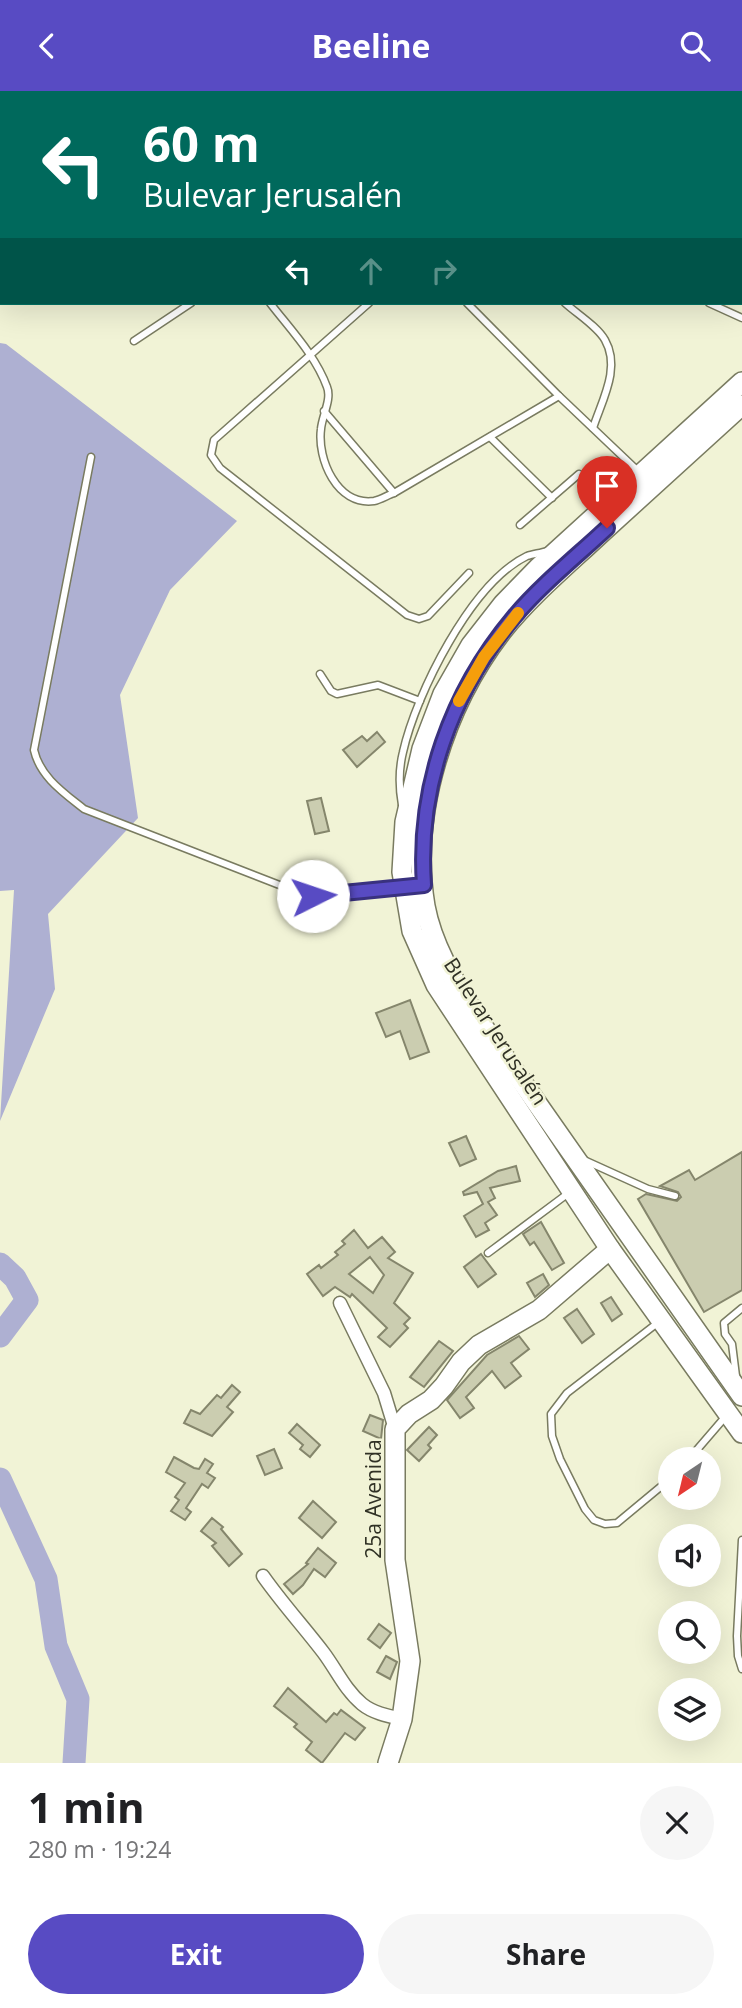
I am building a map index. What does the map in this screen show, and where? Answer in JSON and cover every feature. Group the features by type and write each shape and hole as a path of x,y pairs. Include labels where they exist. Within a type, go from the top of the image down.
{"main road":[{"name":"Bulevar Jerusalén","path":"742,382 559,548 503,604 456,669 431,720 405,822 402,872 412,931 436,985 610,1249 742,1433"},
{"name":"Bulevar Jerusalén","path":"741,1394 572,1155 450,975 425,906 423,826 435,769 457,705 484,657 516,614 742,405"},
{"name":"25a Avenida","path":"387,1763 402,1719 411,1661 395,1560 395,1429 444,1387 461,1362 479,1345 539,1310 610,1249"}],"street":[{"path":"340,1303 384,1393 395,1429"},
{"path":"263,1576 362,1704 380,1714 402,1719"}],"lane":[{"path":"134,341 188,305"},
{"path":"272,305 310,356 329,391 320,431 321,454 327,472 338,486 352,497 373,501 394,493 559,396"},
{"path":"367,305 214,440 211,455 220,468 407,615 419,619 428,616 469,573"},
{"path":"469,305 641,474"},
{"path":"567,305 604,338 612,360 611,375 593,428"},
{"path":"713,305 742,319"},
{"path":"324,411 394,493"},
{"path":"490,437 552,498"},
{"path":"90,457 34,750 39,767 60,790 84,809 300,893 313,896 424,885"},
{"path":"520,524 579,474"},
{"path":"405,822 399,792 402,754 420,701 440,655 488,588 527,556 559,548"},
{"path":"320,674 331,691 337,694 379,685 420,701"},
{"path":"572,1155 648,1189 674,1196"},
{"path":"488,1253 572,1191"},
{"path":"741,1394 732,1344 725,1334 724,1323 742,1308"},
{"path":"658,1489 617,1523 605,1524 594,1520 585,1509 560,1459 552,1436 551,1414 567,1393 661,1319"},
{"path":"699,1447 728,1413"},
{"path":"742,1541 737,1636 742,1669"}],"water":[{"path":"0,343 6,344 237,521 170,590 120,695 138,818 48,914 55,989 0,1121 14,890 0,891"}],"building":[{"path":"377,732 385,742 357,767 343,750 362,736 367,741"},
{"path":"321,798 329,831 315,834 307,801"},
{"path":"410,1000 429,1052 410,1059 400,1031 386,1037 376,1013"},
{"path":"466,1136 476,1159 460,1166 449,1143"},
{"path":"742,1152 742,1290 704,1312 638,1199 646,1194 677,1201 681,1197 678,1192 660,1186 689,1170 695,1180"},
{"path":"516,1166 520,1181 490,1188 495,1198 488,1202 497,1215 485,1223 489,1230 476,1237 464,1216 483,1204 477,1192 464,1195 463,1192 498,1171"},
{"path":"541,1222 564,1263 552,1270 534,1242 530,1245 523,1234"},
{"path":"354,1230 368,1248 382,1237 395,1252 388,1258 413,1273 394,1303 410,1318 404,1324 408,1328 390,1347 378,1337 387,1328 352,1294 350,1297 335,1287 323,1296 307,1274 319,1265 321,1268 338,1255 335,1252 345,1244 342,1241","holes":["370,1257 384,1275 373,1293 349,1274"]},
{"path":"481,1254 496,1274 478,1287 464,1267"},
{"path":"543,1274 549,1285 535,1297 527,1283"},
{"path":"611,1297 622,1314 612,1321 601,1303"},
{"path":"577,1309 594,1334 582,1343 564,1318"},
{"path":"519,1336 529,1349 511,1363 521,1376 505,1388 492,1371 466,1397 474,1408 460,1418 447,1400 487,1355"},
{"path":"439,1341 453,1351 424,1387 410,1377"},
{"path":"232,1385 240,1392 227,1407 233,1412 212,1436 184,1423 191,1410 200,1414 217,1395 221,1398"},
{"path":"370,1415 383,1420 381,1439 363,1431"},
{"path":"297,1424 320,1445 310,1457 300,1449 303,1445 289,1433"},
{"path":"429,1427 437,1435 428,1445 431,1448 419,1461 407,1450"},
{"path":"274,1449 282,1468 265,1475 257,1456"},
{"path":"174,1457 199,1469 205,1459 213,1464 207,1473 215,1478 208,1488 202,1484 186,1508 191,1512 185,1520 171,1511 179,1500 175,1497 185,1483 166,1472"},
{"path":"313,1501 336,1522 322,1538 299,1518"},
{"path":"212,1518 223,1527 221,1529 242,1554 229,1566 212,1546 216,1543 201,1531"},
{"path":"318,1548 336,1563 325,1577 314,1569 293,1594 284,1584 308,1564 306,1563"},
{"path":"379,1624 391,1633 380,1648 368,1639"},
{"path":"386,1656 397,1662 390,1679 377,1672"},
{"path":"288,1688 326,1722 341,1710 365,1728 355,1740 345,1733 322,1763 306,1750 312,1742 294,1727 297,1724 274,1706"}],"waterway":[{"path":"0,1264 15,1278 27,1300 0,1336"},
{"path":"0,1479 46,1579 56,1646 78,1699 74,1763"}],"slow traffic":[{"path":"459,701 484,657 518,613"}],"route":[{"path":"313,896 424,885 423,826 437,759 457,705 484,657 516,614 607,528"}]}
